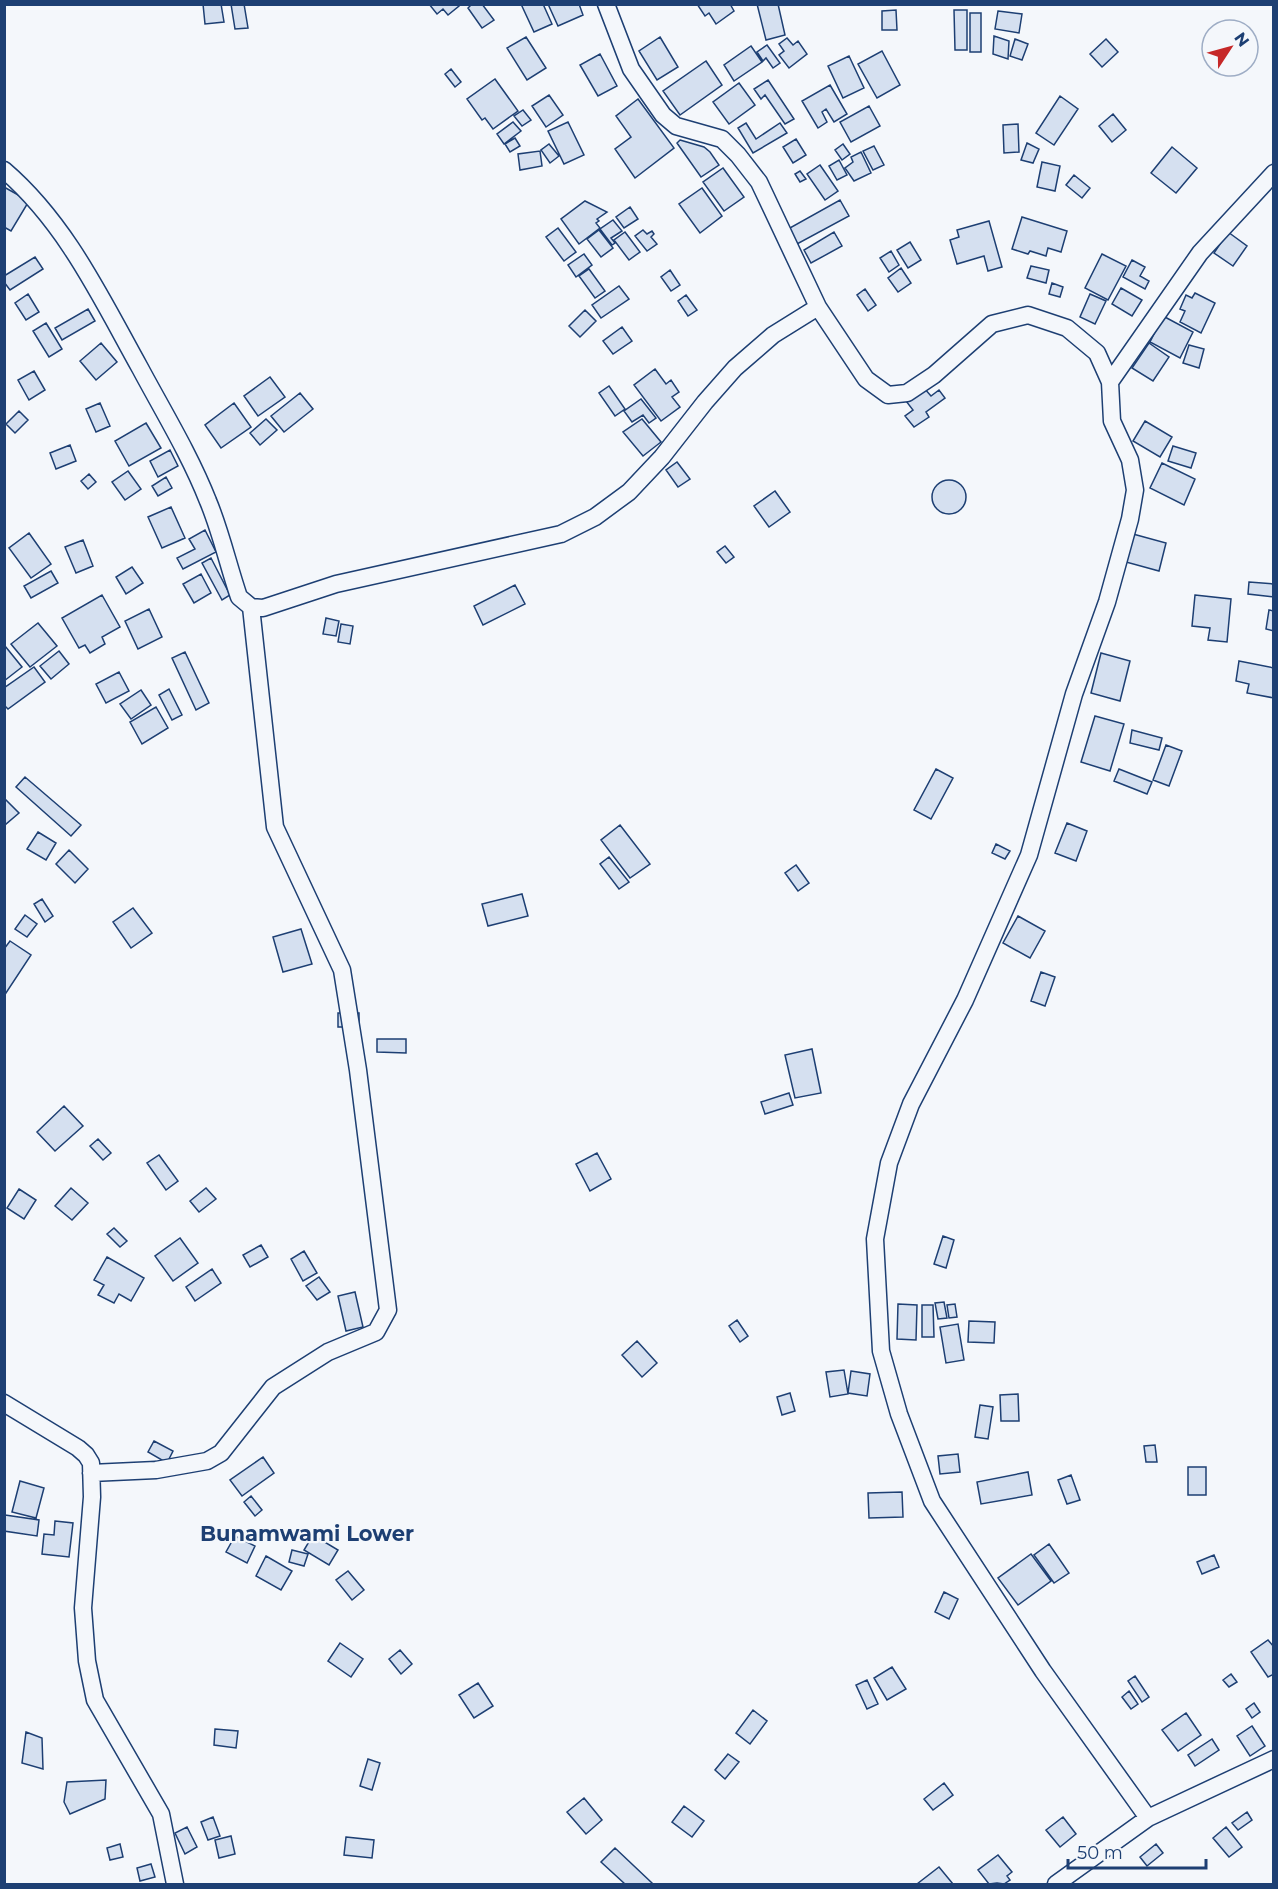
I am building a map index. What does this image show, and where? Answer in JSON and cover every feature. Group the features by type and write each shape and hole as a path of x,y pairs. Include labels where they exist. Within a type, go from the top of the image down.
{"street":[{"path":"606,4 631,69 663,115 676,126 722,139 759,182 818,307 866,379 888,395 907,393 934,375 992,324 1028,315 1067,328 1097,353 1110,382 1112,421 1130,460 1135,490 1107,602 1074,694 1029,855 964,1000 911,1104 889,1163 875,1239 881,1351 899,1414 932,1501 1043,1671 1148,1818"},
{"path":"4,170 21,184 66,237 109,312 176,434 204,491 239,597 251,608 275,827 342,970 358,1070 388,1310 376,1332 328,1352 273,1386 221,1453 207,1461 156,1470 91,1473"},
{"path":"1110,382 1200,253 1274,173"},
{"path":"251,608 263,608 336,585 561,534 595,517 629,492 662,457 735,368 773,335 818,307"},
{"path":"4,1403 86,1455 90,1463 92,1497 84,1608 87,1661 95,1700 111,1732 160,1814 175,1884"},
{"path":"1056,1884 1148,1818 1274,1759"}],"building":[{"path":"203,4 221,4 224,22 205,24"},
{"path":"231,4 244,4 248,28 235,29"},
{"path":"429,4 458,4 459,6 448,15 443,9 437,14"},
{"path":"472,4 482,4 494,20 482,28 468,8"},
{"path":"521,4 543,4 552,24 534,32"},
{"path":"548,4 579,4 583,15 558,26"},
{"path":"697,4 730,4 734,11 716,24 709,13 705,16"},
{"path":"757,4 778,4 785,35 766,40"},
{"path":"896,10 897,30 882,30 882,11"},
{"path":"954,10 967,10 967,50 955,50"},
{"path":"998,11 1022,14 1019,33 995,29"},
{"path":"970,13 981,13 981,52 970,52"},
{"path":"994,36 1009,41 1008,59 993,54"},
{"path":"526,37 546,68 527,80 507,48"},
{"path":"660,37 678,67 657,80 639,51"},
{"path":"787,38 793,45 798,41 807,54 789,68 779,55 784,51 779,44"},
{"path":"1015,39 1028,44 1022,60 1010,56"},
{"path":"1106,39 1118,52 1102,67 1090,54"},
{"path":"767,45 780,63 773,68 766,58 763,61 757,52"},
{"path":"751,46 762,62 734,81 724,65"},
{"path":"882,51 900,85 877,98 858,64"},
{"path":"600,54 617,86 598,96 580,65"},
{"path":"849,56 864,88 843,98 828,66"},
{"path":"706,61 722,85 680,115 663,91"},
{"path":"451,69 461,82 455,87 445,74"},
{"path":"495,79 518,111 493,129 485,118 482,120 467,99"},
{"path":"768,80 794,119 785,124 765,95 761,99 754,89"},
{"path":"739,83 755,105 729,124 713,102"},
{"path":"830,85 847,114 834,122 826,109 822,112 827,122 818,128 802,101"},
{"path":"549,95 563,115 546,127 532,106"},
{"path":"1060,96 1078,109 1054,145 1036,133"},
{"path":"638,99 674,148 635,178 615,149 631,137 616,116"},
{"path":"869,106 880,126 851,142 840,122"},
{"path":"523,110 531,120 522,126 514,116"},
{"path":"1113,114 1126,130 1112,142 1099,126"},
{"path":"513,122 521,131 504,144 497,134"},
{"path":"568,122 584,155 564,164 548,131"},
{"path":"746,123 756,139 780,123 787,133 753,153 738,128"},
{"path":"1018,124 1019,152 1004,153 1003,125"},
{"path":"515,138 520,146 510,152 505,144"},
{"path":"796,139 806,155 793,163 783,147"},
{"path":"680,140 704,147 719,165 701,177 677,143"},
{"path":"1027,143 1039,149 1033,163 1021,160"},
{"path":"549,144 559,156 550,163 541,150"},
{"path":"843,144 850,154 842,160 835,150"},
{"path":"874,146 884,165 873,170 863,151"},
{"path":"1172,147 1197,168 1176,193 1151,173"},
{"path":"540,151 542,166 520,170 518,154"},
{"path":"861,152 871,173 854,181 845,168 853,162 851,157"},
{"path":"839,160 847,175 837,180 829,166"},
{"path":"1042,162 1060,166 1055,191 1037,187"},
{"path":"820,165 838,191 825,200 807,174"},
{"path":"723,168 744,197 724,211 703,182"},
{"path":"800,171 806,179 800,182 795,174"},
{"path":"1074,175 1090,188 1082,198 1066,185"},
{"path":"4,187 29,201 11,231 4,227"},
{"path":"702,188 722,216 700,233 679,204"},
{"path":"840,200 849,216 797,244 788,229"},
{"path":"585,201 607,212 597,219 599,221 596,223 600,228 579,244 561,219"},
{"path":"630,207 638,219 624,228 616,217"},
{"path":"1022,217 1067,231 1061,252 1048,248 1046,256 1012,249"},
{"path":"613,220 622,231 611,238 615,243 612,245 600,229"},
{"path":"989,221 1002,267 988,271 984,256 957,264 950,240 959,237 957,230"},
{"path":"558,228 576,252 564,261 546,237"},
{"path":"599,230 613,248 601,257 587,239"},
{"path":"643,230 647,234 652,231 654,234 651,237 657,244 647,251 635,236"},
{"path":"625,232 640,252 629,260 614,240"},
{"path":"834,232 842,246 811,263 804,250"},
{"path":"1228,232 1247,246 1233,266 1214,253"},
{"path":"910,242 921,260 908,268 897,250"},
{"path":"891,251 899,265 889,272 880,258"},
{"path":"584,254 592,265 576,277 568,265"},
{"path":"1102,254 1126,266 1108,300 1085,288"},
{"path":"35,257 43,269 10,290 4,282 4,276"},
{"path":"1132,260 1145,267 1140,276 1149,281 1145,289 1123,277"},
{"path":"1031,266 1049,270 1046,283 1027,278"},
{"path":"901,268 911,283 898,292 888,278"},
{"path":"589,269 605,291 595,298 579,276"},
{"path":"670,270 680,285 671,291 661,277"},
{"path":"1052,283 1063,287 1060,297 1049,294"},
{"path":"619,286 629,299 601,318 592,305"},
{"path":"1121,288 1142,300 1132,316 1112,304"},
{"path":"865,289 876,305 868,311 857,295"},
{"path":"1195,293 1215,303 1201,333 1180,322 1185,311 1180,309 1186,295 1192,298"},
{"path":"28,294 39,312 26,320 15,303"},
{"path":"1090,294 1106,301 1095,324 1080,317"},
{"path":"686,295 697,310 688,316 678,301"},
{"path":"88,309 95,321 62,340 55,328"},
{"path":"585,310 596,321 580,337 569,326"},
{"path":"1163,316 1193,332 1180,358 1150,342"},
{"path":"46,323 62,349 49,357 33,331"},
{"path":"622,327 632,341 613,354 603,341"},
{"path":"101,343 117,362 96,380 80,361"},
{"path":"1149,343 1169,357 1153,381 1132,368"},
{"path":"1189,345 1204,349 1199,368 1183,363"},
{"path":"655,369 666,384 671,380 679,392 672,397 680,407 661,421 634,385"},
{"path":"34,371 45,390 29,400 18,380"},
{"path":"270,377 285,397 258,416 244,396"},
{"path":"609,386 625,409 615,416 599,393"},
{"path":"924,388 931,396 939,390 945,398 926,412 929,417 914,427 905,416 913,410 906,401"},
{"path":"300,393 313,409 284,432 271,416"},
{"path":"641,399 656,418 649,423 643,415 632,422 624,411"},
{"path":"100,403 110,426 96,432 86,409"},
{"path":"234,403 251,427 221,448 205,425"},
{"path":"19,411 28,420 15,433 6,424"},
{"path":"266,419 277,430 260,445 250,433"},
{"path":"642,419 661,442 643,456 623,432"},
{"path":"1145,421 1172,437 1160,457 1133,441"},
{"path":"146,423 161,448 129,466 115,441"},
{"path":"70,445 76,461 56,469 50,453"},
{"path":"1173,446 1196,453 1191,468 1168,461"},
{"path":"170,450 178,466 158,477 150,461"},
{"path":"677,462 690,479 678,487 666,470"},
{"path":"1162,463 1195,479 1184,505 1150,488"},
{"path":"128,471 141,489 125,500 112,482"},
{"path":"89,474 96,482 88,489 81,481"},
{"path":"166,477 172,488 158,496 152,486"},
{"path":"949,480 961,485 966,497 961,509 949,514 937,509 932,497 937,485"},
{"path":"775,491 790,512 769,527 754,506"},
{"path":"171,507 185,538 162,548 148,517"},
{"path":"205,530 216,552 183,569 177,558 195,549 189,539"},
{"path":"29,533 51,564 31,578 9,548"},
{"path":"1133,534 1166,543 1159,571 1126,562"},
{"path":"83,540 93,566 76,573 65,547"},
{"path":"725,546 734,557 726,563 717,552"},
{"path":"211,558 230,595 222,600 202,563"},
{"path":"132,567 143,583 126,594 116,577"},
{"path":"51,571 58,583 31,598 24,586"},
{"path":"201,574 211,593 194,603 183,584"},
{"path":"1249,582 1274,584 1274,597 1248,594"},
{"path":"515,585 525,604 483,625 474,606"},
{"path":"102,595 120,627 102,637 105,644 90,653 85,645 79,648 62,618"},
{"path":"1195,595 1231,599 1227,642 1208,640 1210,628 1192,626"},
{"path":"149,609 162,637 138,649 125,621"},
{"path":"1269,610 1274,611 1274,631 1266,629"},
{"path":"326,618 339,621 336,636 323,634"},
{"path":"38,623 57,646 30,667 11,644"},
{"path":"341,624 353,626 350,644 338,642"},
{"path":"4,647 22,667 4,681"},
{"path":"59,651 69,664 51,679 40,666"},
{"path":"185,652 209,703 196,710 172,658"},
{"path":"1101,653 1130,661 1120,701 1091,693"},
{"path":"1239,661 1274,668 1274,698 1247,693 1249,684 1236,681"},
{"path":"34,667 45,682 8,709 4,705 4,688"},
{"path":"119,672 129,691 106,703 96,684"},
{"path":"169,689 182,715 172,720 159,695"},
{"path":"141,690 151,705 131,719 120,704"},
{"path":"156,707 168,728 142,744 130,722"},
{"path":"1095,716 1124,724 1110,771 1081,762"},
{"path":"1132,730 1162,738 1159,750 1130,743"},
{"path":"1166,745 1182,751 1169,786 1153,780"},
{"path":"936,769 953,778 931,819 914,810"},
{"path":"1119,769 1152,782 1147,794 1114,781"},
{"path":"25,777 81,825 71,836 16,787"},
{"path":"4,798 19,813 6,824 4,823"},
{"path":"1067,823 1087,831 1076,861 1055,853"},
{"path":"620,825 650,864 630,878 601,840"},
{"path":"38,832 56,843 46,860 27,849"},
{"path":"996,844 1010,851 1005,859 992,853"},
{"path":"69,850 88,869 75,883 56,864"},
{"path":"609,857 629,882 619,889 600,864"},
{"path":"796,865 809,883 798,891 785,873"},
{"path":"522,894 528,916 488,926 482,904"},
{"path":"42,899 53,916 45,922 34,904"},
{"path":"133,908 152,933 131,948 113,922"},
{"path":"25,915 37,924 27,937 15,929"},
{"path":"1018,916 1045,931 1030,958 1003,943"},
{"path":"301,929 312,964 283,972 273,937"},
{"path":"10,941 31,955 4,996 4,949"},
{"path":"1041,972 1055,977 1045,1006 1031,1001"},
{"path":"338,1013 359,1013 359,1027 338,1027"},
{"path":"377,1039 406,1039 406,1053 377,1052"},
{"path":"812,1049 821,1093 795,1098 785,1055"},
{"path":"789,1093 793,1105 765,1114 761,1102"},
{"path":"64,1106 83,1126 55,1151 37,1132"},
{"path":"98,1139 111,1153 103,1160 90,1146"},
{"path":"597,1153 611,1179 590,1191 576,1164"},
{"path":"159,1155 178,1181 166,1190 147,1163"},
{"path":"71,1188 88,1203 72,1220 55,1206"},
{"path":"206,1188 216,1199 199,1212 190,1201"},
{"path":"19,1189 36,1200 24,1219 7,1208"},
{"path":"114,1228 127,1241 120,1247 107,1234"},
{"path":"943,1236 954,1240 946,1268 934,1264"},
{"path":"180,1238 198,1263 173,1281 155,1256"},
{"path":"261,1245 268,1257 250,1267 243,1255"},
{"path":"304,1251 317,1273 303,1281 291,1259"},
{"path":"107,1257 144,1278 131,1301 119,1294 114,1303 98,1295 104,1285 94,1280"},
{"path":"212,1269 221,1283 195,1301 186,1287"},
{"path":"319,1277 330,1292 317,1300 306,1286"},
{"path":"355,1292 363,1327 346,1331 338,1296"},
{"path":"944,1302 947,1318 938,1319 935,1303"},
{"path":"898,1304 917,1305 916,1340 897,1339"},
{"path":"955,1304 957,1317 949,1318 947,1305"},
{"path":"922,1305 933,1305 934,1337 922,1337"},
{"path":"737,1320 748,1336 740,1342 729,1326"},
{"path":"969,1321 995,1322 994,1343 968,1342"},
{"path":"958,1324 964,1360 946,1363 940,1327"},
{"path":"637,1341 657,1363 642,1377 622,1355"},
{"path":"844,1370 848,1394 830,1397 826,1372"},
{"path":"851,1371 870,1374 867,1396 848,1393"},
{"path":"790,1393 795,1411 782,1415 777,1397"},
{"path":"1018,1394 1019,1421 1001,1421 1000,1395"},
{"path":"980,1405 993,1407 988,1439 975,1437"},
{"path":"154,1441 173,1451 167,1463 148,1452"},
{"path":"1155,1445 1157,1462 1146,1462 1144,1446"},
{"path":"958,1454 960,1472 940,1474 938,1456"},
{"path":"263,1457 274,1473 242,1496 230,1480"},
{"path":"1188,1467 1206,1467 1206,1495 1188,1495"},
{"path":"1028,1472 1032,1495 981,1504 977,1482"},
{"path":"1071,1475 1080,1500 1067,1504 1058,1480"},
{"path":"20,1481 44,1488 36,1518 12,1512"},
{"path":"902,1492 903,1517 869,1518 868,1493"},
{"path":"251,1496 262,1510 255,1516 244,1502"},
{"path":"5,1515 39,1520 37,1536 4,1531"},
{"path":"55,1521 73,1523 69,1557 42,1554 44,1534 54,1535"},
{"path":"313,1535 338,1550 329,1565 304,1550"},
{"path":"235,1536 255,1546 247,1563 226,1552"},
{"path":"1049,1544 1069,1573 1054,1583 1034,1555"},
{"path":"292,1550 308,1554 304,1566 289,1562"},
{"path":"1031,1554 1051,1581 1018,1605 998,1578"},
{"path":"1214,1555 1219,1567 1202,1574 1197,1562"},
{"path":"266,1556 292,1571 281,1590 256,1576"},
{"path":"348,1571 364,1590 352,1600 336,1580"},
{"path":"944,1592 958,1599 949,1619 935,1612"},
{"path":"1268,1640 1274,1647 1274,1674 1268,1677 1251,1652"},
{"path":"340,1643 363,1659 351,1677 328,1661"},
{"path":"400,1650 412,1664 401,1674 389,1659"},
{"path":"892,1667 906,1689 887,1700 874,1678"},
{"path":"1231,1674 1237,1682 1229,1687 1223,1680"},
{"path":"1135,1676 1149,1697 1142,1702 1128,1681"},
{"path":"867,1680 878,1704 867,1709 856,1685"},
{"path":"478,1683 493,1706 474,1718 459,1695"},
{"path":"1129,1691 1138,1704 1131,1709 1122,1697"},
{"path":"1254,1703 1260,1712 1252,1718 1246,1709"},
{"path":"753,1710 767,1721 750,1744 736,1733"},
{"path":"1186,1713 1201,1735 1178,1751 1162,1730"},
{"path":"1252,1726 1265,1746 1250,1756 1237,1736"},
{"path":"215,1729 238,1731 236,1748 214,1745"},
{"path":"26,1732 42,1738 43,1769 22,1763"},
{"path":"1212,1739 1219,1750 1195,1766 1188,1755"},
{"path":"728,1754 739,1762 725,1779 715,1770"},
{"path":"368,1759 380,1763 372,1790 360,1786"},
{"path":"106,1780 105,1799 70,1814 64,1802 67,1782"},
{"path":"944,1783 953,1795 933,1810 924,1799"},
{"path":"584,1798 602,1820 586,1834 567,1812"},
{"path":"684,1806 704,1821 692,1837 672,1822"},
{"path":"1247,1812 1252,1820 1238,1830 1232,1823"},
{"path":"213,1817 220,1836 208,1840 201,1822"},
{"path":"1063,1817 1076,1834 1060,1847 1046,1830"},
{"path":"187,1827 197,1847 185,1854 175,1833"},
{"path":"1226,1827 1242,1847 1229,1857 1213,1838"},
{"path":"231,1836 235,1854 219,1858 215,1840"},
{"path":"346,1837 374,1840 372,1858 344,1855"},
{"path":"120,1844 123,1857 110,1860 107,1848"},
{"path":"1156,1844 1163,1853 1147,1866 1140,1857"},
{"path":"615,1848 652,1883 625,1884 601,1862"},
{"path":"998,1855 1012,1872 1007,1876 1010,1880 1004,1884 989,1884 978,1870"},
{"path":"151,1864 155,1877 140,1881 137,1868"},
{"path":"939,1867 953,1884 917,1884"}],"district":[{"name":"Bunamwami Lower","path":"307,1534"}]}
